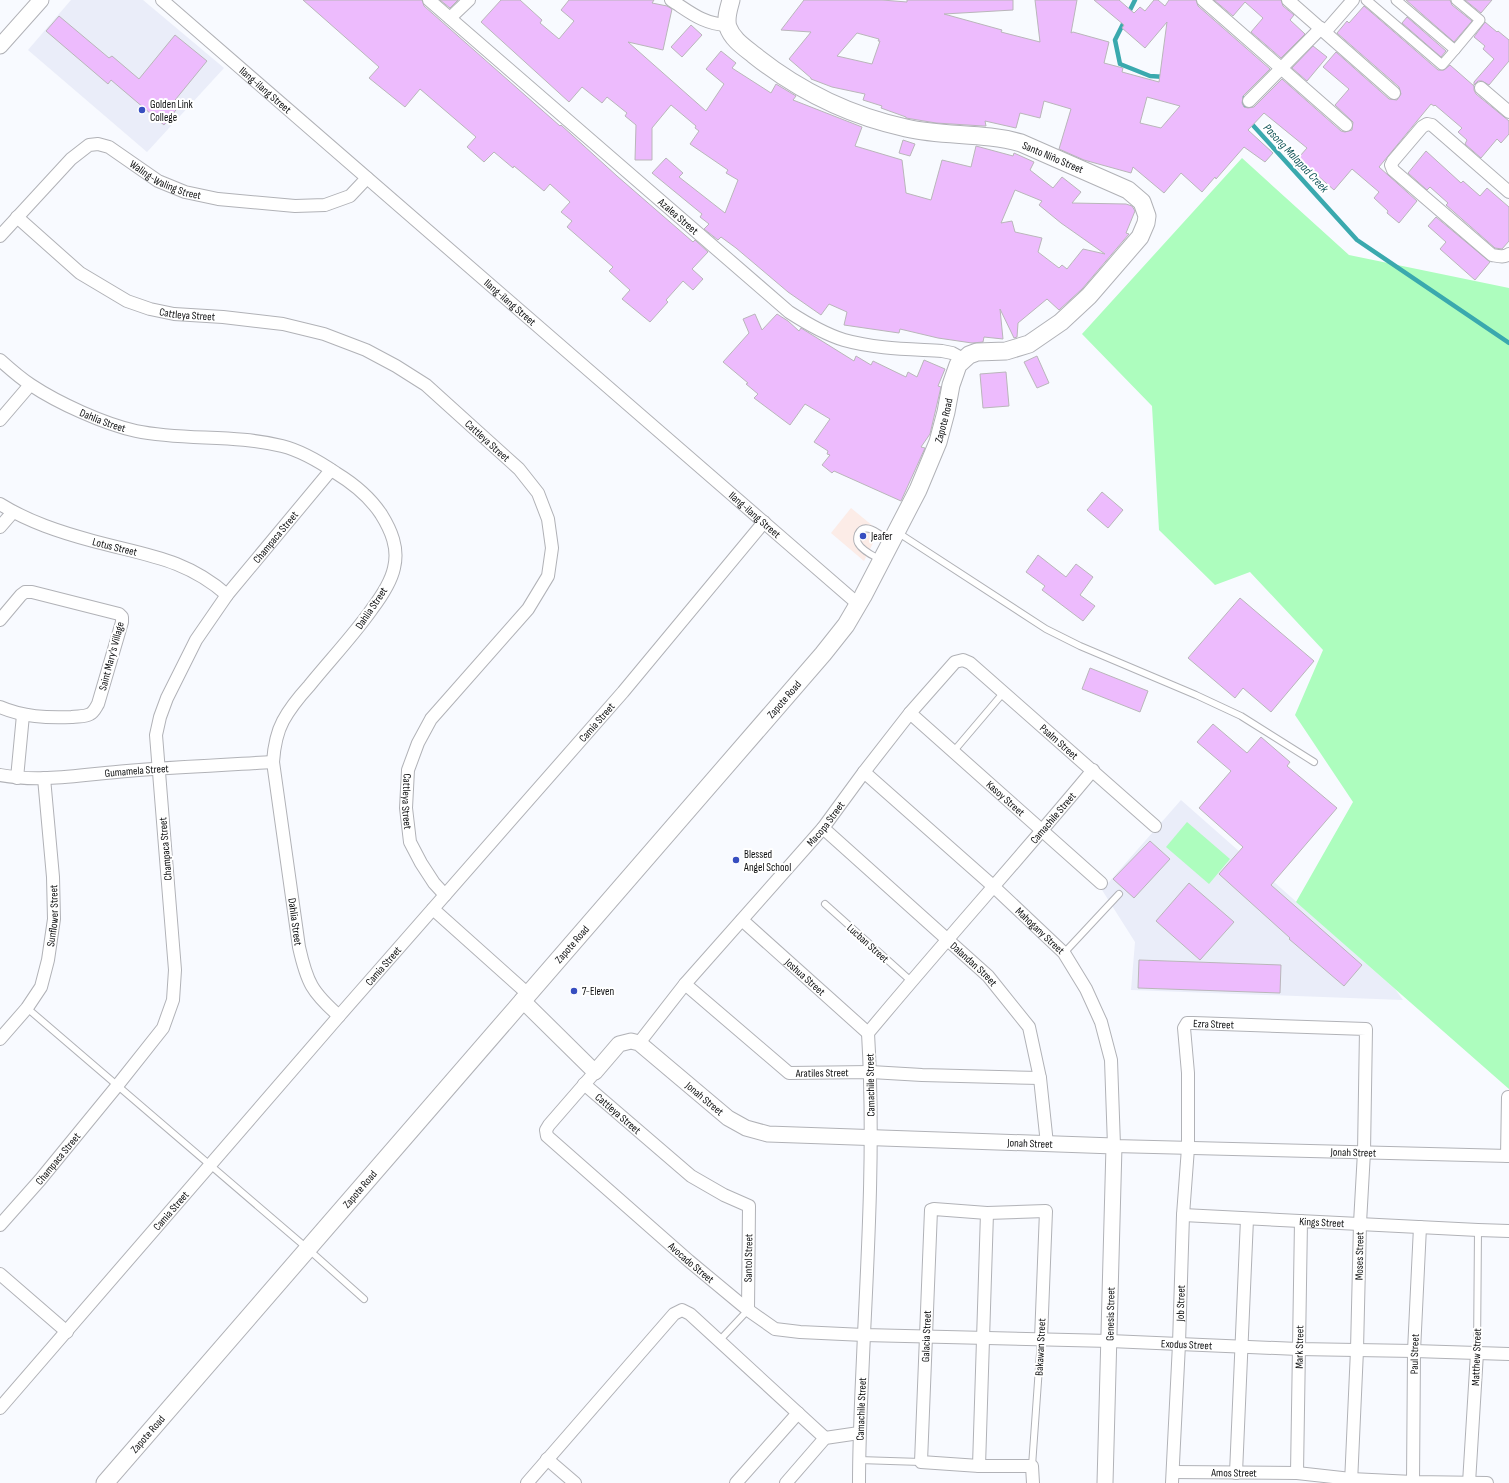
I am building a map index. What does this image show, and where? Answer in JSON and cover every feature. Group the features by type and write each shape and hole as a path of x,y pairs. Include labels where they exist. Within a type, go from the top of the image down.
{"main road":[{"path":"727,25 731,0"},
{"name":"Santo Niño Street","path":"727,25 732,35 742,45 787,79 814,95 840,107 870,118 920,131 1002,138 1021,143 1128,190 1142,202 1146,216 1146,223 1140,237 1089,296 1061,322 1039,338 1018,348 1006,351 977,352 963,359"},
{"name":"Zapote Road","path":"105,1483 823,654 846,625 882,561 929,466 944,420 954,371 963,359"}],"street":[{"path":"0,46 41,0"},
{"name":"Ilang-ilang Street","path":"162,0 858,604"},
{"name":"Azalea Street","path":"429,0 789,312 814,327 843,340 869,345 952,353 963,359"},
{"path":"450,18 469,0"},
{"path":"671,0 702,20 715,25 727,25"},
{"path":"1203,0 1346,125"},
{"path":"1288,0 1394,93"},
{"path":"1248,101 1353,0"},
{"path":"1366,0 1442,65 1480,20 1456,0"},
{"path":"1396,0 1455,50"},
{"path":"1481,88 1509,112"},
{"path":"1509,192 1432,125 1427,124 1422,127 1393,161 1392,165 1393,170 1492,255 1507,256 1509,254"},
{"name":"Waling-Waling Street","path":"0,236 71,159 89,145 98,144 109,147 158,181 185,192 218,199 295,206 325,205 350,196 367,178"},
{"name":"Cattleya Street","path":"17,217 80,272 127,301 150,309 174,314 223,317 283,324 324,334 366,350 396,366 426,385 519,469 538,493 548,519 552,548 548,576 528,609 431,719 418,743 408,770 406,808 410,842 434,883 445,895"},
{"name":"Dahlia Street","path":"0,360 30,385 53,398 94,417 135,431 178,437 254,441 282,446 308,456 354,484 373,502 390,528 395,547 394,568 383,594 364,621 295,703 282,721 275,740 273,762 299,947 304,970 311,986 322,1001 339,1016"},
{"path":"0,420 30,385"},
{"name":"Champaca Street","path":"0,1225 40,1180 163,1028 173,1000 175,970 156,735 160,717 167,698 196,640 227,595 331,470"},
{"name":"Lotus Street","path":"0,504 37,524 57,531 167,560 182,566 213,583 227,595"},
{"path":"0,527 13,512"},
{"name":"Camia Street","path":"0,1408 339,1016 623,692 764,522"},
{"name":"Saint Mary's Village","path":"0,620 25,592 32,592 119,614 122,617 122,622 98,704 91,714 83,716 41,717 23,715 0,707"},
{"name":"Psalm Street","path":"963,660 970,663 1004,692 1155,826"},
{"name":"Macopa Street","path":"639,1043 685,984 823,828 910,713 955,662 963,660"},
{"name":"Kasoy Street","path":"910,713 1102,883"},
{"path":"18,778 23,715"},
{"name":"Gumamela Street","path":"0,775 18,778 44,778 158,768 273,762"},
{"name":"Camachile Street","path":"859,1483 859,1433 870,1200 871,1072 868,1033 993,886 1043,831 1093,770"},
{"name":"Mahogany Street","path":"864,772 993,886 1064,953 1086,989 1101,1022 1111,1060 1114,1146"},
{"name":"Sunflower Street","path":"0,1039 27,1008 41,987 48,960 54,919 53,878 44,778"},
{"name":"Dalandan Street","path":"823,828 988,976 1029,1027 1040,1078 1047,1144"},
{"path":"433,909 525,997 595,1072 618,1044 631,1041 639,1043"},
{"name":"Joshua Street","path":"742,920 868,1033"},
{"name":"Aratiles Street","path":"685,984 789,1073 871,1072 1040,1078"},
{"name":"Ezra Street","path":"1188,1148 1188,1073 1184,1028 1187,1023 1366,1029"},
{"name":"Moses Street","path":"1351,1481 1364,1152 1366,1029"},
{"name":"Jonah Street","path":"639,1043 728,1118 746,1128 768,1134 871,1139 1508,1156"},
{"name":"Cattleya Street","path":"595,1072 584,1084 692,1176 724,1195 749,1206"},
{"name":"Avocado Street","path":"584,1084 546,1130 547,1136 688,1261 748,1310 775,1329 800,1332 864,1335"},
{"path":"1508,1097 1508,1156"},
{"name":"Genesis Street","path":"1105,1483 1110,1341 1114,1146"},
{"name":"Job Street","path":"1172,1478 1179,1344 1183,1215 1188,1148"},
{"name":"Santol Street","path":"748,1310 749,1206"},
{"name":"Galacia Street","path":"921,1462 931,1210 987,1213"},
{"name":"Bakawan Street","path":"987,1213 1046,1211 1041,1339"},
{"path":"979,1466 987,1213"},
{"name":"Kings Street","path":"1183,1215 1509,1231"},
{"path":"1236,1473 1247,1219"},
{"name":"Mark Street","path":"1297,1474 1301,1220"},
{"name":"Paul Street","path":"1413,1482 1414,1351 1420,1227"},
{"path":"0,1274 67,1332"},
{"path":"527,1483 674,1314 682,1310 690,1314 825,1438"},
{"name":"Exodus Street","path":"864,1335 1110,1341 1298,1349 1509,1354"},
{"name":"Matthew Street","path":"1469,1483 1477,1353"},
{"path":"736,1483 798,1413"},
{"path":"786,1483 825,1438 859,1433"},
{"path":"547,1459 575,1483"},
{"path":"921,1462 979,1466 1032,1466"},
{"name":"Bakawan Street","path":"1032,1466 1033,1483"},
{"name":"Amos Street","path":"1172,1478 1236,1473 1297,1474 1351,1481 1487,1483"}],"lane":[{"path":"882,561 858,544 858,534 861,530 870,528 894,537 1046,629 1080,646 1196,695 1241,716 1280,739 1314,762"},
{"path":"953,752 1004,692"},
{"path":"1064,953 1119,894"},
{"name":"Lucban Street","path":"825,904 911,982"},
{"path":"27,1008 308,1249 364,1299"},
{"name":"Matthew Street","path":"1477,1353 1478,1230"},
{"path":"720,1341 748,1310"},
{"name":"Bakawan Street","path":"1032,1466 1041,1339"},
{"path":"859,1460 921,1462"}],"shaded area":[{"name":"Golden Link College","path":"71,0 143,0 224,68 147,152 28,50"},
{"path":"851,508 879,531 864,561 831,533"},
{"path":"1181,800 1395,989 1403,1000 1131,990 1135,942 1102,890"}],"green space":[{"path":"1242,158 1349,255 1509,288 1509,1089 1296,902 1353,802 1295,715 1323,650 1250,572 1215,585 1159,530 1152,406 1082,334"},
{"path":"1187,822 1230,859 1209,884 1166,847"}],"building":[{"path":"303,0 422,0 424,6 560,126 561,125 693,242 695,240 708,252 692,269 703,279 693,290 683,281 666,300 668,302 650,322 622,299 630,290 609,271 613,267 567,227 572,221 561,212 570,202 550,184 544,191 514,166 513,168 494,152 484,162 467,147 476,137 420,89 405,107 369,78 379,67"},
{"path":"440,0 458,0 450,8"},
{"path":"501,0 520,0 542,20 540,23 559,39 574,21 561,10 569,0 654,0 652,3 667,6 672,9 663,50 628,42 706,111 724,84 706,69 721,51 736,63 732,68 771,93 776,84 796,96 793,100 862,127 855,146 902,160 906,193 931,200 942,160 971,167 976,146 1013,156 1014,153 1034,162 1030,170 1053,188 1062,177 1081,192 1072,203 1126,204 1132,206 1135,211 1126,233 1129,234 1082,289 1059,310 1047,299 1018,323 1017,337 1014,338 1000,309 1003,339 984,337 983,342 972,343 938,338 900,329 899,333 844,325 847,312 829,304 821,315 788,292 736,248 721,237 718,240 704,229 709,224 700,217 702,214 652,173 666,158 683,173 679,177 725,213 738,180 726,173 728,170 690,144 699,131 695,128 696,126 671,105 652,128 652,160 635,160 636,125 625,116 627,113 607,97 602,103 582,87 569,102 481,22","holes":["1015,190 1042,201 1039,205 1061,223 1105,254 1083,249 1067,269 1062,265 1059,268 1038,252 1042,238 1015,232 1012,221 1001,223"]},
{"path":"804,0 882,0 907,2 907,0 1013,0 1013,10 944,14 1002,30 1001,32 1040,42 1035,0 1077,0 1071,33 1073,32 1109,42 1104,63 1123,68 1122,72 1159,82 1167,22 1145,48 1122,28 1124,25 1094,0 1119,0 1134,13 1140,7 1145,11 1154,0 1158,0 1165,6 1169,0 1196,0 1198,6 1270,69 1243,96 1242,103 1244,107 1254,107 1282,79 1341,131 1345,132 1352,130 1353,122 1335,105 1349,89 1323,67 1336,52 1389,99 1397,100 1401,94 1399,87 1337,33 1347,21 1349,23 1364,6 1438,70 1444,70 1450,65 1474,86 1476,94 1509,121 1509,134 1501,143 1497,139 1481,158 1465,144 1467,140 1458,132 1462,128 1435,105 1434,106 1431,104 1379,167 1417,201 1399,223 1387,213 1388,211 1374,198 1379,192 1352,169 1334,190 1309,168 1304,174 1293,164 1307,148 1264,113 1248,130 1273,153 1265,162 1244,147 1216,179 1215,177 1202,192 1181,173 1164,193 1133,167 1131,173 1084,160 1059,149 1071,109 1044,101 1040,118 1020,113 1016,128 985,121 986,126 936,123 906,118 881,108 882,106 863,100 865,94 832,87 811,79 789,59 811,32 781,30","holes":["857,33 879,39 878,41 880,41 872,64 837,56","1147,97 1180,106 1161,128 1140,123"]},
{"path":"1214,0 1281,0 1283,6 1294,15 1290,20 1305,34 1281,58 1251,32 1263,18 1245,2 1233,16"},
{"path":"1406,0 1450,0 1452,5 1472,21 1454,42"},
{"path":"1465,0 1492,0 1481,13"},
{"path":"59,16 109,58 112,56 139,79 175,35 207,61 171,105 176,110 164,125 111,80 108,84 46,31"},
{"path":"1407,17 1446,51 1441,57 1402,23"},
{"path":"1485,22 1509,40 1509,61 1489,85 1482,81 1478,81 1474,85 1474,82 1494,59 1483,49 1485,46 1474,37"},
{"path":"691,25 702,35 682,57 671,47"},
{"path":"1313,46 1327,57 1307,81 1292,68"},
{"path":"903,140 915,144 910,156 899,153"},
{"path":"1426,151 1461,183 1463,181 1480,196 1487,188 1509,207 1509,241 1502,249 1495,248 1446,205 1448,203 1430,187 1427,190 1408,173"},
{"path":"1436,217 1490,262 1475,280 1440,249 1446,242 1428,226"},
{"path":"755,314 762,330 777,314 799,331 801,328 854,361 856,356 871,365 873,361 906,377 908,372 917,377 924,360 945,369 938,386 941,387 930,434 921,447 925,448 901,501 834,471 832,473 822,465 830,455 827,454 828,451 814,442 830,419 805,404 790,425 754,398 758,394 746,384 748,383 723,362 749,333 743,319"},
{"path":"1037,356 1049,383 1037,388 1024,362"},
{"path":"1006,372 1009,406 983,408 980,374"},
{"path":"1102,492 1123,510 1108,528 1087,510"},
{"path":"1038,555 1066,577 1076,564 1093,577 1080,595 1095,606 1083,621 1042,590 1045,586 1026,572"},
{"path":"1240,598 1314,661 1271,712 1243,688 1235,698 1188,658"},
{"path":"1090,668 1148,691 1140,712 1082,689"},
{"path":"1213,724 1247,753 1261,737 1290,762 1287,766 1337,808 1271,885 1362,965 1344,986 1289,939 1290,938 1219,874 1243,847 1199,808 1231,771 1197,742"},
{"path":"1150,841 1170,859 1134,898 1113,879"},
{"path":"1189,883 1234,922 1200,960 1156,921"},
{"path":"1139,960 1281,965 1280,993 1138,988"}],"waterway":[{"name":"Pasong Malapad Creek","path":"1135,0 1115,40 1120,64 1150,76 1165,77"},
{"name":"Pasong Malapad Creek","path":"1241,95 1247,113"},
{"name":"Pasong Malapad Creek","path":"1250,122 1357,240 1509,343"}],"place":[{"name":"Golden Link College","path":"142,110"},
{"name":"Jeafer","path":"863,536"},
{"name":"Blessed Angel School","path":"736,860"},
{"name":"7-Eleven","path":"574,991"}]}
